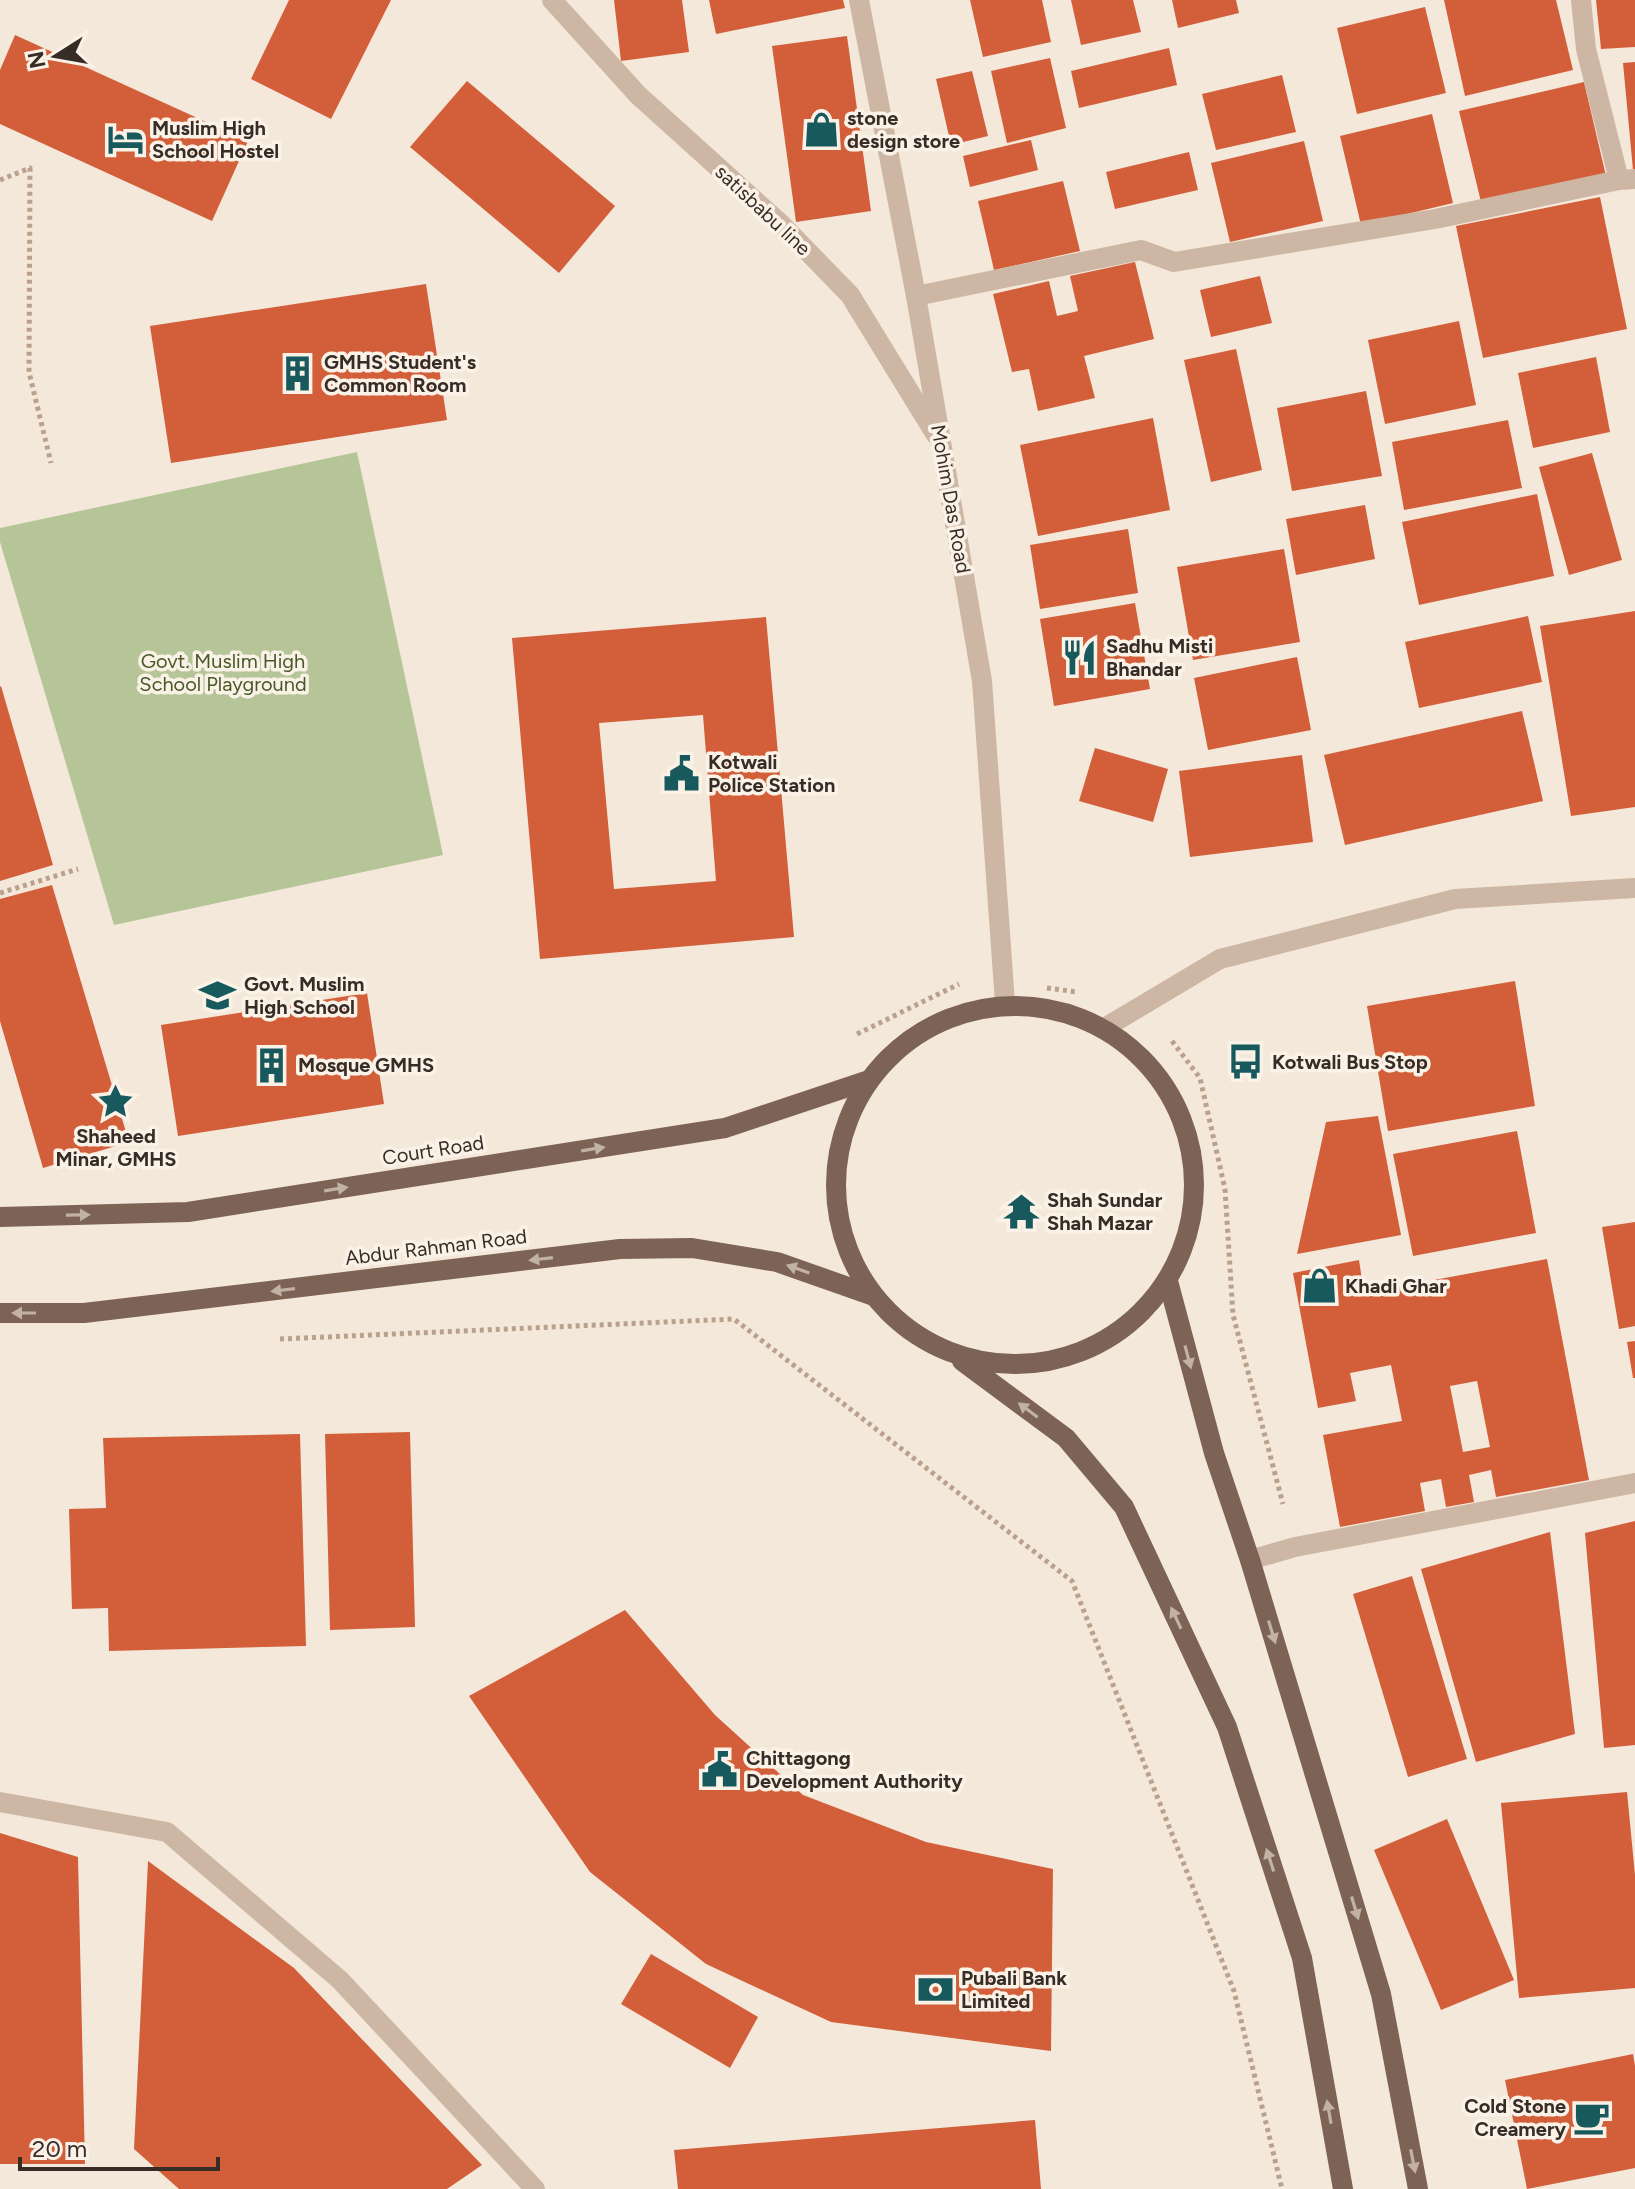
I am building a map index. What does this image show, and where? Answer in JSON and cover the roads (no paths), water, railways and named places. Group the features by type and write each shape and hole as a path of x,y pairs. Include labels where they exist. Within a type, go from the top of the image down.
{"main road":[{"path":"956,1356 1004,1365 1051,1362 1097,1346 1138,1319 1168,1281 1190,1228 1195,1170 1181,1114 1150,1065 1106,1027 1056,1008 1005,1003 951,1015 904,1042 866,1081 838,1151 839,1227 871,1295 910,1332 956,1356 1066,1438 1124,1507 1220,1713 1302,1958 1343,2189"},
{"name":"Court Road","path":"0,1217 188,1212 709,1131 866,1081"},
{"name":"Abdur Rahman Road","path":"0,1313 84,1313 620,1249 692,1248 777,1262 871,1295"},
{"path":"1168,1281 1214,1453 1250,1560 1381,1994 1418,2189"}],"street":[{"name":"satisbabu line","path":"552,0 638,95 781,224 850,295 942,445"},
{"name":"Mohim Das Road","path":"859,0 916,296 982,681 1005,1003"},
{"path":"916,296 1141,250 1174,262 1435,219 1627,180 1586,49 1581,0"},
{"path":"1106,1027 1220,959 1455,899 1635,888"},
{"path":"1250,1560 1295,1547 1635,1483"},
{"path":"0,1802 167,1832 340,1980 535,2189"}],"place":[{"name":"stone design store","path":"821,129"},
{"name":"Muslim High School Hostel","path":"126,139"},
{"name":"GMHS Student's Common Room","path":"298,373"},
{"name":"Sadhu Misti Bhandar","path":"1080,658"},
{"name":"Kotwali Police Station","path":"682,773"},
{"name":"Govt. Muslim High School","path":"218,995"},
{"name":"Kotwali Bus Stop","path":"1246,1062"},
{"name":"Mosque GMHS","path":"272,1065"},
{"name":"Shaheed Minar, GMHS","path":"116,1101"},
{"name":"Shah Sundar Shah Mazar","path":"1021,1212"},
{"name":"Khadi Ghar","path":"1319,1286"},
{"name":"Chittagong Development Authority","path":"720,1770"},
{"name":"Pubali Bank Limited","path":"935,1990"},
{"name":"Cold Stone Creamery","path":"1592,2118"}],"park label":[{"name":"Govt. Muslim High School Playground","path":"223,672"}]}
